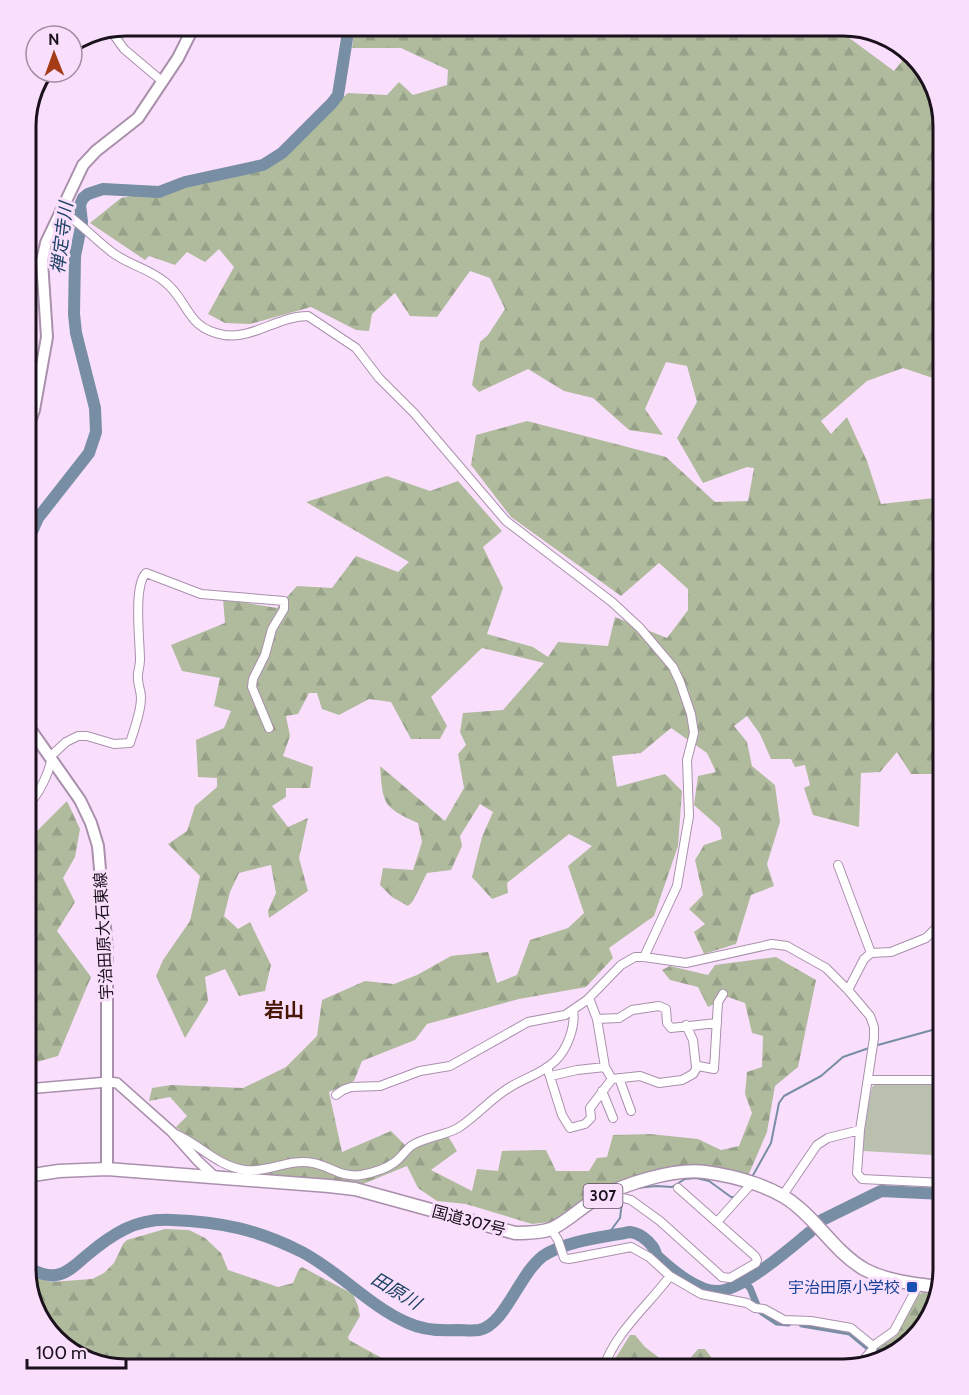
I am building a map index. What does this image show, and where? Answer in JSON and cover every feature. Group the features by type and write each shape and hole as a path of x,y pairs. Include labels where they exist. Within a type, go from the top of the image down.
{"highway":[{"name":"国道307号","path":"36,1174 107,1169 329,1186 355,1190 515,1233 555,1234 596,1199 613,1195 633,1182 684,1172 705,1172 752,1183 783,1195 800,1208 823,1234 858,1265 879,1276 931,1286"}],"main road":[{"path":"36,399 47,338 42,261 46,243 83,165 138,118 178,58 189,36"},
{"name":"宇治田原大石東線","path":"36,738 80,800 92,823 98,846 106,951 107,1169"}],"street":[{"path":"115,37 124,49 162,82"},
{"path":"60,210 114,254 166,282 192,318 206,329 222,334 245,334 287,319 308,316 356,348 379,378 414,413 506,521 612,602 640,628 673,668 691,714 694,733 687,760 689,816 676,886 644,957"},
{"path":"36,795 51,768 52,755 72,738 78,736 114,744 130,743 141,698 137,676 140,662 138,629 142,577 146,573 201,594 284,601 284,609 272,629 265,655 253,679 252,687 269,728"},
{"path":"838,865 871,953"},
{"path":"848,990 864,959 871,953 891,952 926,938 933,931"},
{"path":"336,1095 351,1087 380,1086 420,1071 450,1066 528,1023 555,1018 573,1011 621,965 635,957 686,963 772,944 787,946 826,968 870,1016 874,1027 860,1131 857,1173 860,1178 933,1182"},
{"path":"696,1067 714,1069 718,1002 723,994"},
{"path":"589,998 597,1019 605,1067 616,1079 631,1111"},
{"path":"597,1019 619,1018 632,1010 659,1006 666,1009 669,1026 675,1028 717,1023"},
{"path":"172,1132 183,1137 215,1160 246,1170 259,1170 297,1162 314,1163 341,1174 360,1175 381,1169 394,1163 412,1145 458,1128 511,1086 547,1067 557,1059 565,1047 572,1025 573,1011"},
{"path":"547,1067 562,1115 573,1129 590,1121 590,1108 602,1091 616,1079 644,1077 659,1083 687,1078 693,1074 696,1067 693,1040 686,1025"},
{"path":"551,1076 605,1067"},
{"path":"868,1080 933,1080"},
{"path":"36,1088 117,1083 172,1132 215,1177"},
{"path":"602,1091 613,1118"},
{"path":"783,1195 817,1145 828,1138 860,1131"},
{"path":"717,1222 752,1183"},
{"path":"613,1195 627,1199 660,1221 722,1277 730,1278 756,1263 757,1260 678,1188"},
{"path":"555,1234 564,1257 569,1259 631,1247 649,1257 670,1276 701,1294 764,1309 784,1320 805,1320 851,1328 873,1346"},
{"path":"606,1359 625,1328 670,1276"},
{"path":"869,1354 873,1346 894,1331 919,1284"}],"green space":[{"path":"354,36 846,36 894,71 903,59 921,81 930,102 933,126 933,378 903,368 867,381 821,421 831,434 847,417 867,461 881,504 933,498 933,774 911,774 897,752 880,772 861,773 859,827 813,815 804,788 810,785 805,765 795,767 791,759 771,759 760,734 747,716 734,726 747,742 752,766 775,785 780,822 767,864 774,886 751,895 736,944 704,954 694,932 705,924 689,909 703,895 695,860 704,845 722,839 720,828 694,805 698,776 716,772 707,753 671,728 641,753 612,756 617,787 665,774 682,791 678,846 654,916 609,948 613,958 586,987 519,999 427,1024 415,1040 362,1061 354,1081 329,1092 342,1152 391,1131 406,1146 448,1136 457,1151 431,1170 472,1191 477,1169 498,1171 502,1151 546,1150 556,1171 589,1171 597,1158 607,1157 613,1135 650,1134 698,1139 721,1150 739,1146 752,1113 745,1094 747,1072 762,1067 763,1036 752,1033 745,1003 728,997 708,1007 698,987 670,980 662,970 670,966 708,975 715,965 776,957 816,980 798,1067 775,1086 767,1132 748,1176 691,1167 609,1186 551,1222 532,1224 466,1204 437,1201 418,1188 407,1166 358,1186 264,1174 216,1164 176,1127 187,1116 170,1097 149,1101 152,1088 171,1085 243,1088 286,1067 317,1036 322,1000 365,981 394,984 417,975 451,956 488,952 497,983 517,975 530,940 568,928 584,913 568,866 592,846 569,834 507,883 508,893 492,899 472,877 482,837 493,812 480,804 460,836 462,846 451,870 427,873 413,901 408,906 392,897 380,885 383,868 413,870 422,842 418,823 397,813 387,803 382,789 380,766 445,821 464,788 458,754 466,745 460,732 463,713 503,710 544,663 482,648 431,697 447,726 440,739 411,739 391,702 369,699 339,715 322,709 317,693 309,693 298,714 286,716 290,736 283,756 313,767 310,788 286,788 286,797 272,806 288,827 308,818 299,858 308,891 269,918 268,911 276,893 271,865 239,873 230,892 224,916 238,929 250,922 271,965 265,991 239,996 225,969 205,977 208,1001 185,1038 156,976 163,960 190,921 200,876 168,844 187,831 195,806 217,787 217,778 198,777 196,740 224,728 231,711 214,706 220,678 182,671 171,645 225,623 223,599 277,608 297,586 332,588 356,556 398,572 409,562 306,502 387,476 430,491 458,481 502,531 483,547 503,588 487,634 533,647 548,657 558,642 608,646 615,617 667,638 688,610 688,589 659,563 621,596 511,517 471,465 476,435 527,421 666,457 715,502 748,501 754,468 747,467 703,483 677,438 697,402 687,366 666,362 645,409 663,435 629,430 593,398 564,391 528,369 479,392 472,385 480,342 488,335 505,309 490,278 470,271 437,317 410,316 395,293 372,314 369,331 356,330 311,307 250,324 225,323 208,314 234,267 219,249 205,262 187,252 175,265 149,256 145,260 90,223 121,198 257,172 348,93 387,95 399,82 413,95 447,85 448,70 401,48 352,48"},
{"path":"67,801 80,829 75,857 63,878 75,902 57,931 91,977 58,1056 36,1062 36,832"},
{"path":"876,1084 933,1084 932,1155 863,1151 864,1130 872,1087"},
{"path":"165,1229 189,1230 205,1238 221,1253 228,1270 278,1287 293,1283 302,1267 353,1294 360,1316 348,1337 349,1340 384,1359 120,1359 86,1350 62,1333 48,1314 39,1293 37,1277 51,1282 92,1279 104,1273 114,1263 127,1240"},
{"path":"930,1293 914,1324 907,1333 888,1347 882,1350 877,1349 896,1336 919,1294"},
{"path":"630,1335 635,1335 645,1347 661,1359 615,1359"},
{"path":"698,1349 705,1349 712,1359 690,1359"}],"waterway":[{"name":"禅定寺川","path":"36,522 89,453 96,432 95,408 76,333 74,314 75,256 82,222 80,205 83,198 103,189 159,192 185,182 263,165 282,153 338,95 347,36"},
{"path":"878,1045 933,1030"},
{"path":"752,1177 771,1143 779,1103 784,1096 821,1076 843,1057 869,1048"},
{"path":"637,1188 672,1187 685,1179 696,1178 709,1181 731,1197 737,1197"},
{"path":"606,1237 620,1218 623,1194 626,1191"},
{"name":"田原川","path":"822,1220 881,1191 933,1194"},
{"name":"田原川","path":"36,1272 52,1275 64,1273 115,1234 147,1222 171,1220 223,1225 254,1232 302,1252 329,1269 380,1308 414,1325 438,1330 479,1330 497,1319 534,1264 552,1251 573,1243 630,1232 640,1235 654,1248 658,1257 679,1274 703,1288 718,1291 740,1284 753,1276 810,1232"},
{"path":"743,1281 750,1288 757,1305"},
{"path":"762,1312 777,1322 788,1323"},
{"path":"802,1324 850,1332 868,1347"}],"place":[{"name":"宇治田原小学校","path":"912,1287"}],"district":[{"name":"岩山","path":"284,1010"}]}
